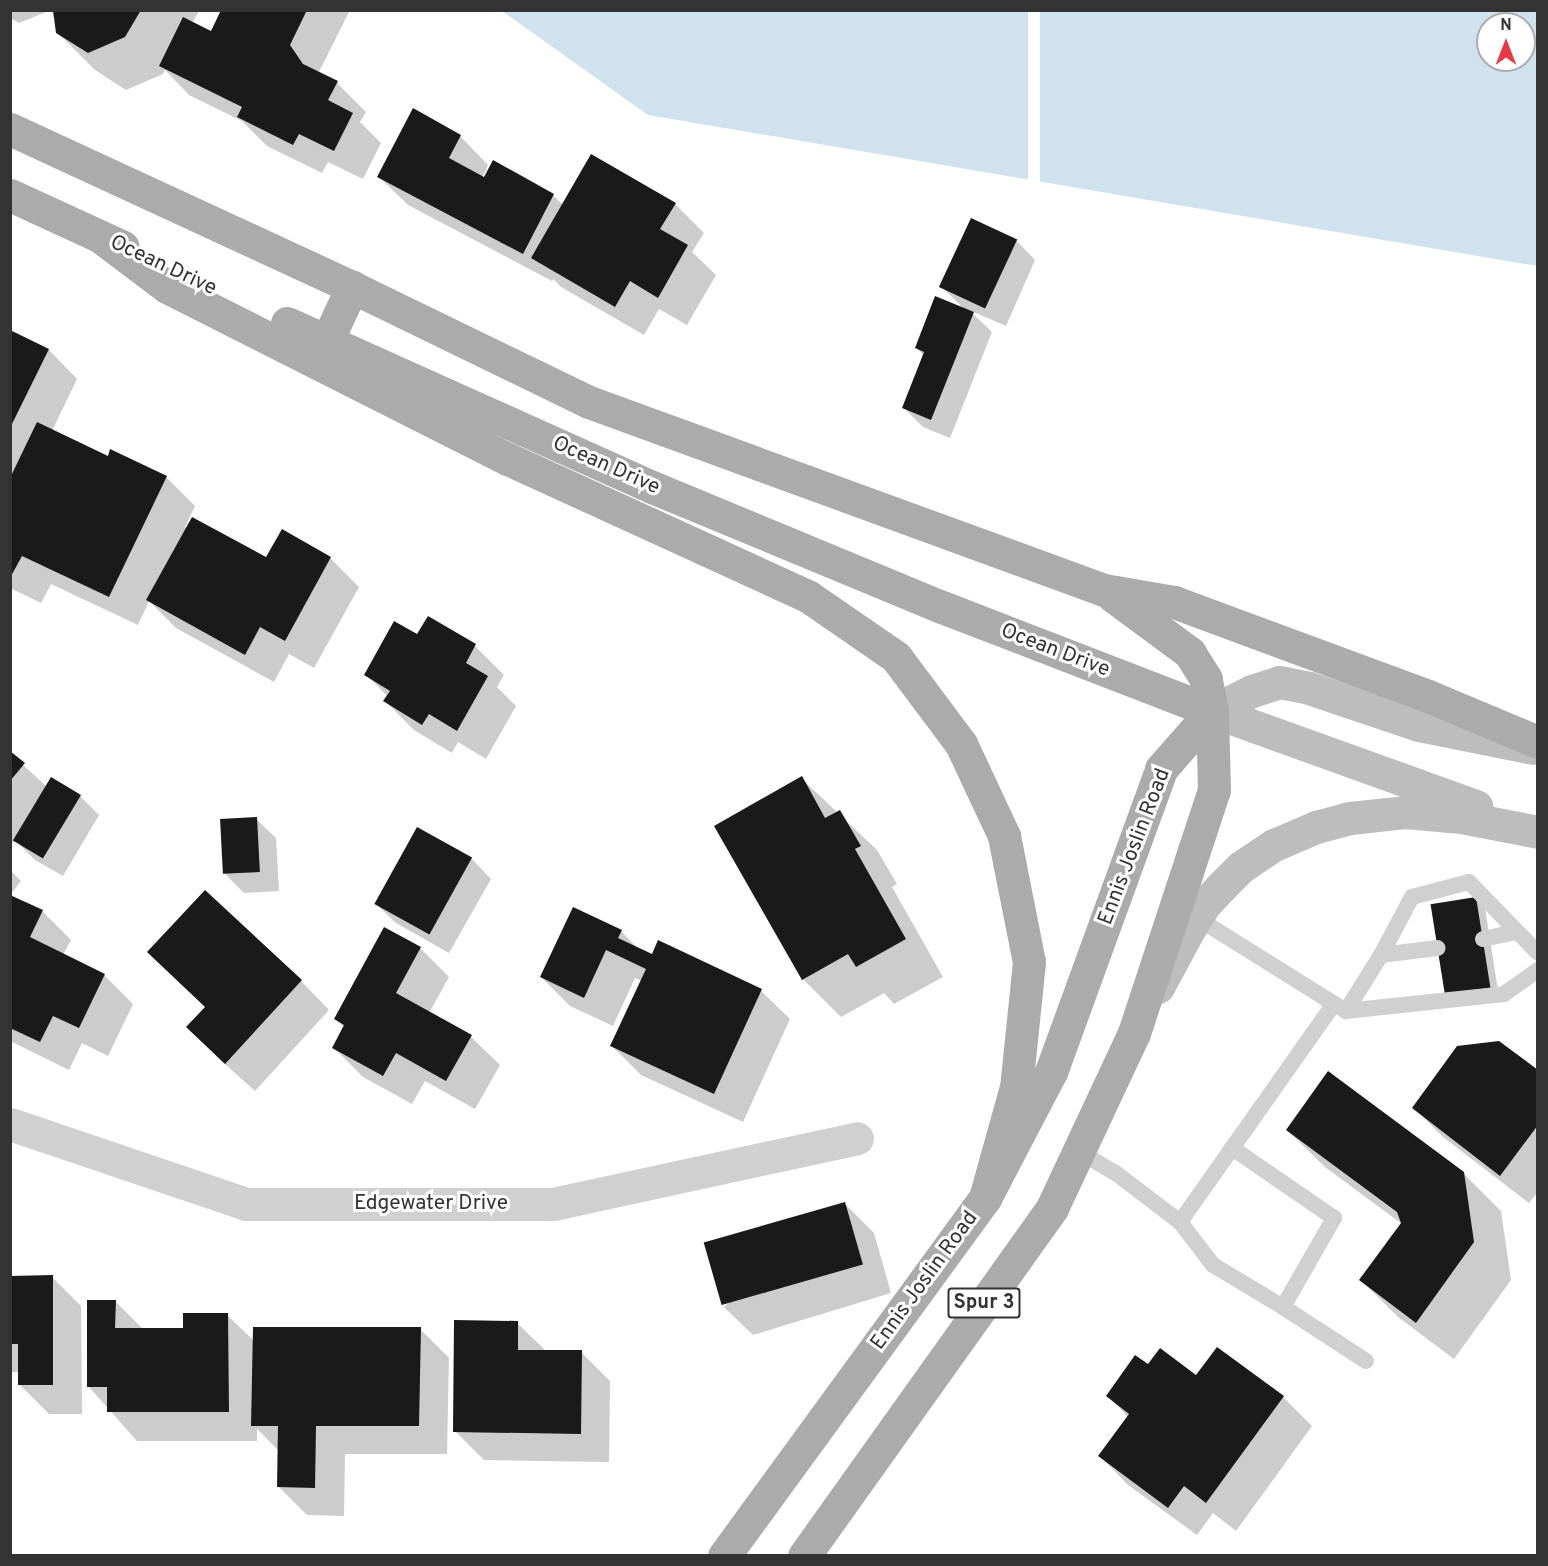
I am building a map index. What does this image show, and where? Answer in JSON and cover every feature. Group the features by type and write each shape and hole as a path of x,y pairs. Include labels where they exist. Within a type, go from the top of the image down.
{"main road":[{"path":"10,129 352,288 589,402 1104,590 1174,602 1428,696 1538,742"},
{"name":"Ocean Drive","path":"10,195 652,487 942,607 1212,711 1538,830"},
{"path":"102,238 167,287 508,459 809,597 896,657 961,744 1004,836 1029,962 1016,1087 986,1198"},
{"path":"327,341 352,288"},
{"path":"1104,590 1190,653 1206,679 1212,711"},
{"name":"Spur 3","path":"804,1556 1052,1208 1134,1034 1214,790 1212,711 1252,691 1279,682 1310,688 1419,725 1538,749"},
{"name":"Ennis Joslin Road","path":"724,1556 986,1198 1051,1072 1161,769 1212,711"},
{"path":"1134,1034 1205,904 1240,867 1274,845 1316,827 1350,818 1404,812 1461,817 1538,830"}],"street":[{"name":"Edgewater Drive","path":"10,1124 246,1204 553,1204 857,1138"}],"lane":[{"path":"1180,1222 1232,1148 1381,955 1412,897 1469,882 1538,953"},
{"path":"1197,918 1340,1008 1504,994 1538,970"},
{"path":"1482,939 1516,932"},
{"path":"1381,955 1438,948"},
{"path":"1232,1148 1334,1218 1283,1307"},
{"path":"1078,1150 1117,1174 1180,1222 1213,1265 1366,1361"}],"water":[{"path":"502,11 1537,11 1537,266 648,115"}],"pier":[{"path":"1028,11 1040,11 1040,186 1028,186"}],"building":[{"path":"53,10 141,10 125,37 88,53 56,33"},
{"path":"221,10 307,10 290,45 303,64 338,81 328,100 353,113 334,151 299,134 293,145 237,117 242,107 159,66 183,17 211,31"},
{"path":"413,108 461,135 449,158 484,177 493,160 554,194 523,254 377,177"},
{"path":"591,154 676,203 660,229 688,245 658,298 630,281 615,307 531,258"},
{"path":"971,218 1017,240 985,308 939,287"},
{"path":"935,296 974,312 931,420 902,408 924,352 915,348"},
{"path":"10,330 49,349 10,428"},
{"path":"37,422 108,456 110,449 167,476 109,597 22,556 10,578 10,478"},
{"path":"192,517 266,557 282,529 331,557 285,641 260,627 245,655 146,600"},
{"path":"428,616 476,644 466,663 488,676 457,731 429,714 422,725 383,701 390,691 364,675 394,621 417,634"},
{"path":"10,751 25,763 10,781"},
{"path":"802,776 825,818 840,810 861,846 855,849 906,939 856,967 848,954 802,980 714,826"},
{"path":"51,777 81,795 43,858 13,840"},
{"path":"257,817 260,872 223,874 220,819"},
{"path":"417,827 472,858 429,935 374,904"},
{"path":"205,890 302,980 225,1064 186,1027 205,1007 147,952"},
{"path":"10,895 43,910 30,937 105,974 79,1028 53,1016 40,1042 10,1028"},
{"path":"1476,897 1490,988 1445,995 1431,904"},
{"path":"573,907 622,930 618,938 652,954 658,940 762,989 714,1094 610,1046 646,969 606,950 584,998 540,977"},
{"path":"384,927 421,947 396,993 472,1035 446,1081 396,1053 383,1076 332,1048 344,1025 334,1019"},
{"path":"1499,1041 1538,1070 1538,1125 1500,1176 1412,1108 1457,1046"},
{"path":"1328,1071 1464,1172 1474,1242 1416,1323 1359,1280 1401,1223 1397,1212 1286,1130"},
{"path":"845,1202 863,1264 722,1305 704,1243"},
{"path":"53,1275 53,1385 18,1385 18,1344 10,1344 10,1276"},
{"path":"87,1300 116,1300 115,1328 183,1328 183,1313 228,1313 229,1412 107,1412 107,1387 87,1387"},
{"path":"454,1320 518,1321 518,1350 582,1350 581,1434 453,1432"},
{"path":"253,1327 421,1327 419,1426 316,1426 315,1488 277,1487 278,1426 251,1426"},
{"path":"1217,1347 1284,1396 1206,1503 1184,1486 1168,1508 1098,1456 1129,1414 1106,1396 1135,1355 1148,1364 1160,1348 1196,1375"}]}
